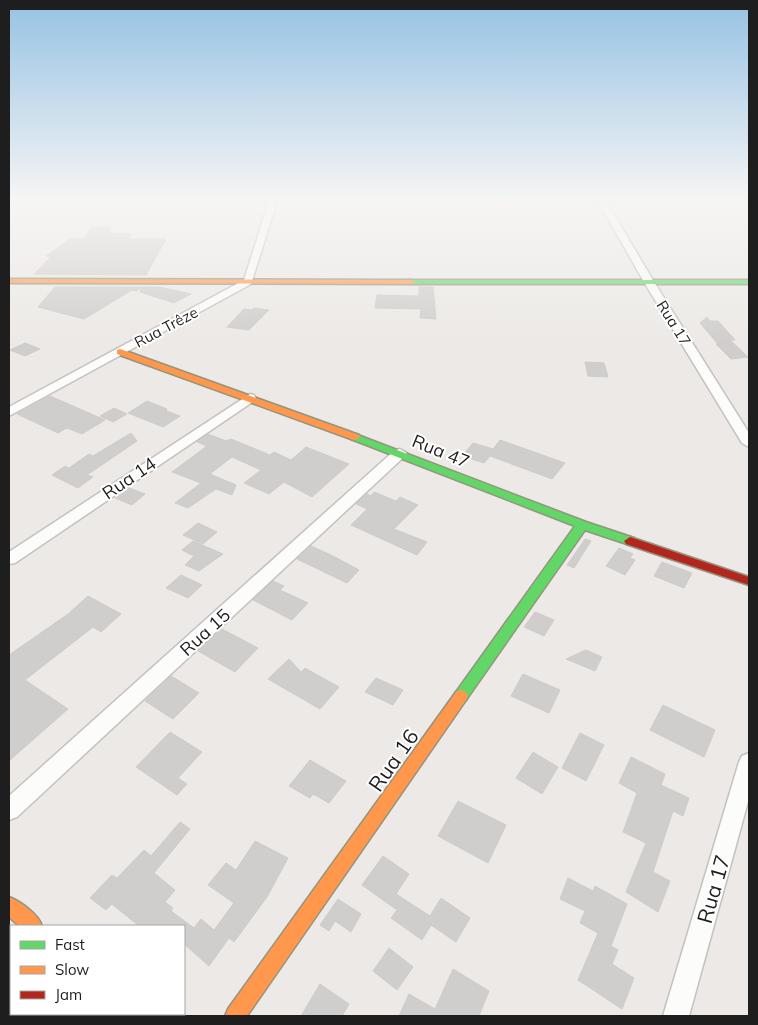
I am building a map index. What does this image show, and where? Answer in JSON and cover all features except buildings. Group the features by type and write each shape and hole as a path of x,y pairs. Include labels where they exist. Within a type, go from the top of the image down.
{"street":[{"path":"248,282 258,249"},
{"name":"Rua 17","path":"630,249 749,443"},
{"path":"9,281 749,282"},
{"name":"Rua Trêze","path":"9,412 248,282"},
{"name":"Rua 47","path":"120,352 400,453 582,526 749,582"},
{"name":"Rua 14","path":"9,559 250,398"},
{"name":"Rua 15","path":"9,810 400,453"},
{"name":"Rua 16","path":"235,1016 582,526"},
{"name":"Rua 17","path":"676,1016 749,762"},
{"path":"9,906 32,925"}],"traffic: fast":[{"path":"411,282 749,282"},
{"path":"355,437 582,525 630,541"},
{"path":"461,696 582,525"}],"traffic: slow":[{"path":"9,281 411,282"},
{"path":"120,352 355,437"},
{"path":"235,1016 461,696"},
{"path":"9,906 32,925"}],"traffic: jam":[{"path":"630,541 749,581"}]}
